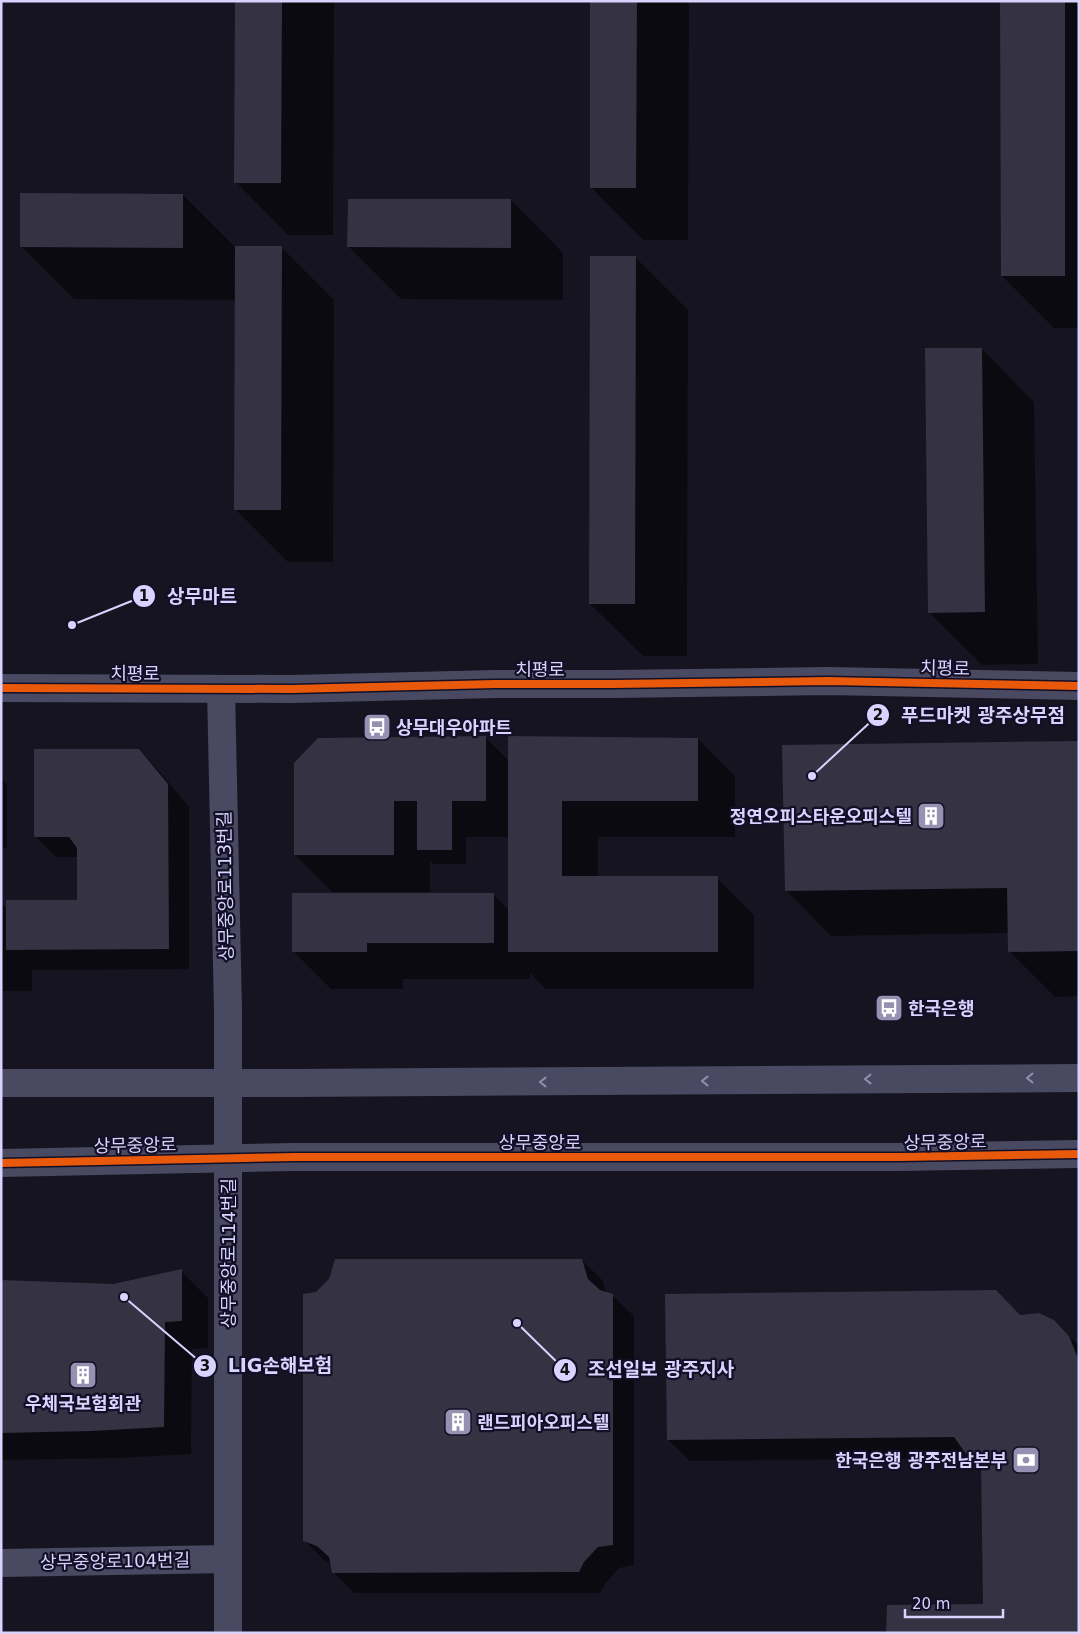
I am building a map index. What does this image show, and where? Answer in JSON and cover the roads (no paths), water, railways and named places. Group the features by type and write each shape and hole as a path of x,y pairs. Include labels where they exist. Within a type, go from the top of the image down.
{"street":[{"name":"치평로","path":"1,688 221,689 828,681 1079,686"},
{"name":"상무중앙로113번길","path":"221,689 228,991 228,1082"},
{"path":"1,1083 1079,1078"},
{"name":"상무중앙로114번길","path":"228,1082 228,1633"},
{"name":"상무중앙로","path":"1,1163 228,1159 900,1157 1079,1154"},
{"name":"상무중앙로104번길","path":"1,1563 228,1559"}],"place":[{"name":"상무마트","path":"72,625"},
{"name":"상무대우아파트","path":"377,727"},
{"name":"푸드마켓 광주상무점","path":"812,776"},
{"name":"정연오피스타운오피스텔","path":"931,816"},
{"name":"한국은행","path":"889,1008"},
{"name":"LIG손해보험","path":"124,1297"},
{"name":"조선일보 광주지사","path":"517,1323"},
{"name":"우체국보험회관","path":"83,1375"},
{"name":"랜드피아오피스텔","path":"458,1422"},
{"name":"한국은행 광주전남본부","path":"1026,1460"}]}
